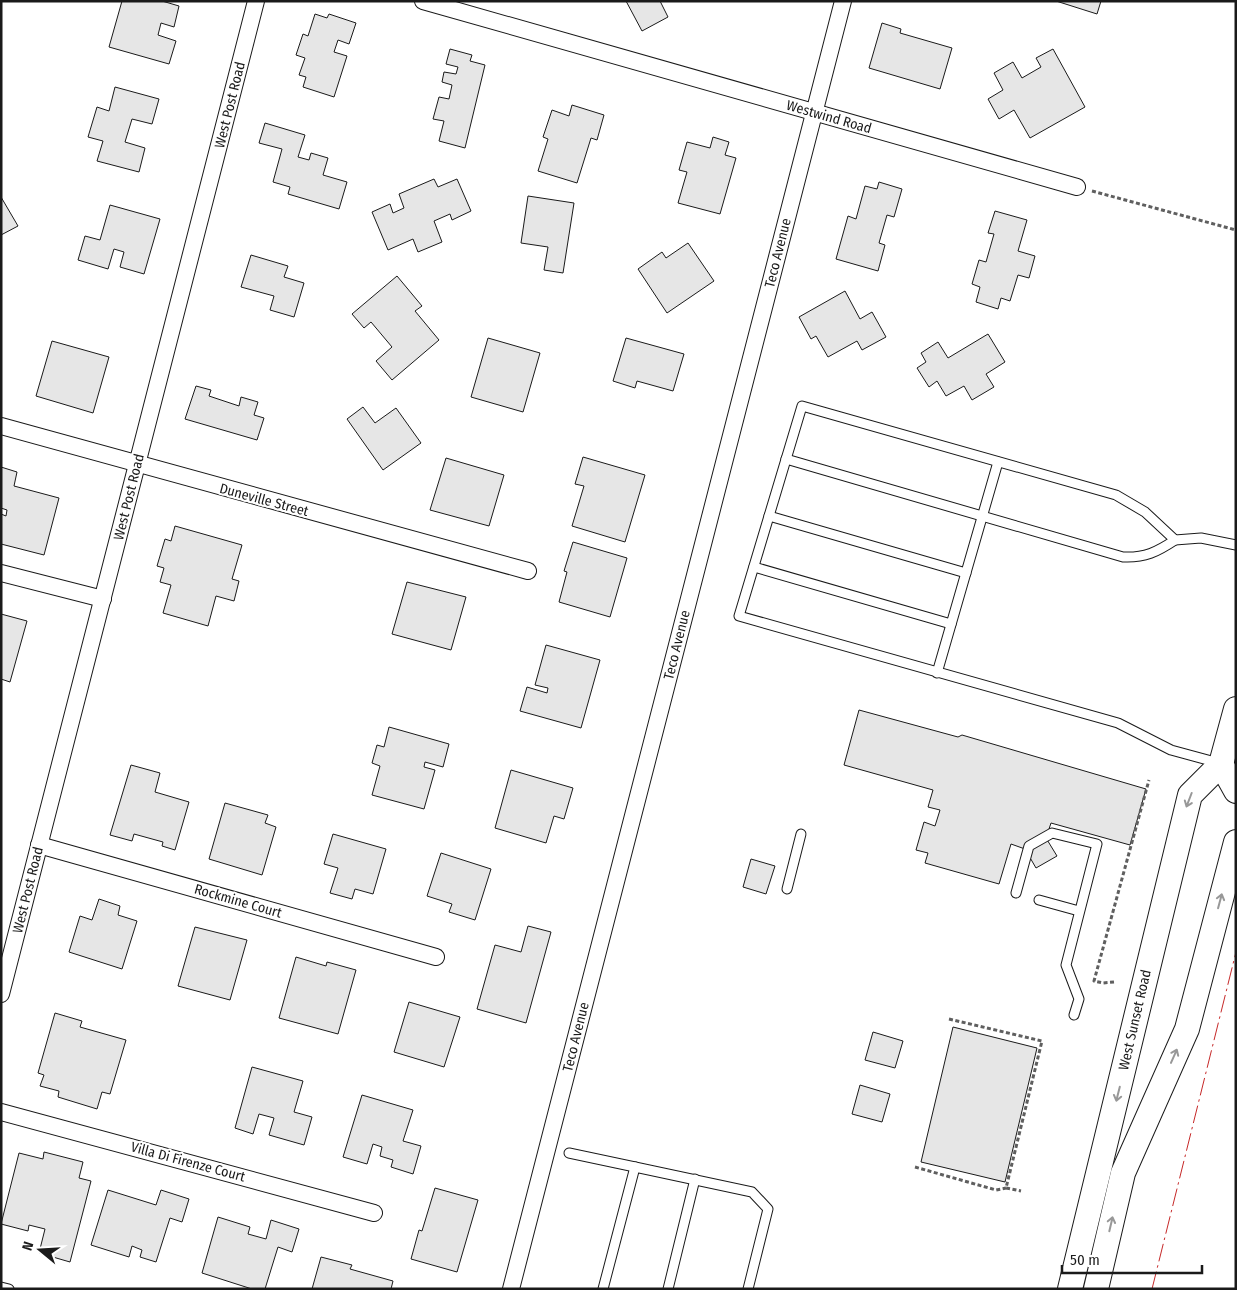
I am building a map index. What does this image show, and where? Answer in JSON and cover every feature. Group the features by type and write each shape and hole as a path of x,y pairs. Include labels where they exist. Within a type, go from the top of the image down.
{"main road":[{"path":"1236,708 1221,764 1236,791"},
{"name":"West Sunset Road","path":"1070,1289 1190,795 1221,764"},
{"path":"1096,1289 1123,1173 1186,1029 1236,842"}],"street":[{"name":"West Post Road","path":"1,994 256,1"},
{"name":"Westwind Road","path":"423,1 1077,187"},
{"name":"Teco Avenue","path":"511,1289 843,1"},
{"name":"Duneville Street","path":"1,426 137,465 528,571"},
{"path":"1,573 103,599"},
{"name":"Rockmine Court","path":"40,845 436,957"},
{"name":"Villa Di Firenze Court","path":"1,1112 374,1213"}],"lane":[{"path":"1175,540 1145,512 1116,495 802,406 739,616 1118,723 1171,750 1221,764"},
{"path":"786,459 1123,557 1138,558 1152,555 1175,540 1201,538 1236,545"},
{"path":"937,673 998,462"},
{"path":"769,516 966,573"},
{"path":"754,567 951,624"},
{"path":"1016,893 1029,846 1052,833 1097,844 1066,965 1078,999 1074,1015"},
{"path":"786,888 802,834"},
{"path":"1039,900 1079,911"},
{"path":"569,1153 752,1192 768,1209 748,1289"},
{"path":"603,1289 635,1168"},
{"path":"668,1289 695,1179"},
{"path":"1,1287 9,1289"}],"path":[{"path":"1077,187 1236,230"},
{"path":"1114,982 1103,983 1094,981 1149,780"},
{"path":"949,1019 1042,1041 1006,1188"},
{"path":"915,1168 996,1190 1006,1188 1021,1191"}],"building":[{"path":"122,1 162,1 179,6 174,27 161,23 158,35 176,41 169,64 109,47"},
{"path":"626,1 660,1 668,17 642,31"},
{"path":"1056,1 1101,1 1097,14"},
{"path":"315,14 327,18 329,14 356,23 349,44 338,40 334,52 347,56 334,97 303,87 306,77 299,75 305,58 296,55 303,34 308,36"},
{"path":"882,23 901,29 900,33 952,48 940,89 869,68"},
{"path":"450,49 472,55 470,61 485,65 465,148 439,141 444,121 433,119 439,97 449,99 452,85 442,82 444,72 456,74 458,67 446,64"},
{"path":"1053,49 1085,107 1030,138 1014,110 999,119 988,99 1003,90 994,73 1013,62 1022,78 1041,67 1036,58"},
{"path":"115,87 159,99 152,124 132,119 125,142 145,148 139,172 97,161 103,141 88,137 97,107 109,111"},
{"path":"572,105 604,115 597,140 591,138 577,183 538,171 548,139 543,137 552,110 569,116"},
{"path":"265,123 305,135 298,157 309,160 311,153 328,158 323,175 347,182 339,209 288,194 290,187 273,182 282,149 259,143"},
{"path":"713,137 729,142 725,155 736,158 720,214 678,203 687,172 679,170 687,142 710,148"},
{"path":"434,179 438,187 457,179 471,211 452,220 450,214 434,221 442,242 418,252 413,239 388,250 372,212 390,204 393,213 404,208 399,194"},
{"path":"879,182 902,189 894,217 887,215 879,243 885,245 878,271 836,259 848,216 856,219 865,186 877,189"},
{"path":"528,196 574,203 563,273 544,270 548,247 521,243"},
{"path":"1,197 18,226 1,235"},
{"path":"110,205 160,219 144,274 120,267 124,252 114,249 108,269 78,260 85,236 100,240"},
{"path":"995,211 1027,220 1018,251 1035,256 1029,278 1018,275 1010,301 1001,298 998,309 976,302 980,287 972,284 979,260 986,262 994,234 988,233"},
{"path":"688,243 714,281 667,313 638,269 662,252 666,258"},
{"path":"251,255 288,266 284,277 304,283 294,317 270,310 274,296 241,287"},
{"path":"397,276 422,306 415,311 439,340 392,380 376,361 392,347 371,322 364,328 352,314"},
{"path":"845,291 860,319 872,312 886,337 862,350 857,341 828,357 816,336 811,339 799,317"},
{"path":"988,334 1005,362 986,374 994,387 972,400 964,386 946,396 937,381 929,387 917,368 926,362 921,353 938,342 948,358"},
{"path":"488,338 540,353 523,412 471,397"},
{"path":"626,338 684,354 673,391 637,381 635,388 613,381"},
{"path":"52,341 109,357 93,413 36,396"},
{"path":"196,386 211,390 209,396 239,406 241,397 258,402 254,415 264,418 257,440 185,419"},
{"path":"363,407 375,423 396,408 421,443 383,470 347,419"},
{"path":"583,457 645,475 625,542 572,526 584,486 575,484"},
{"path":"446,458 504,475 489,526 430,510"},
{"path":"1,467 17,472 14,486 59,498 44,555 1,544 1,514 6,516 7,510 1,508"},
{"path":"175,526 242,545 232,579 239,581 234,601 216,596 208,626 163,613 171,585 160,582 164,568 157,566 165,539 171,541"},
{"path":"573,542 627,558 610,617 559,602 567,572 564,571"},
{"path":"407,582 466,597 451,650 392,634"},
{"path":"1,614 27,621 10,682 1,679"},
{"path":"546,645 600,660 581,728 520,711 527,687 547,693 548,688 535,685"},
{"path":"859,710 958,737 962,735 1146,789 1130,845 1051,823 1046,838 1057,856 1036,868 1025,849 1011,844 999,884 925,863 928,853 916,850 924,822 935,826 940,810 928,807 933,790 844,765"},
{"path":"389,727 449,744 443,767 425,762 424,767 435,770 424,809 372,795 380,766 372,763 377,745 384,747"},
{"path":"131,765 160,773 155,792 189,802 175,850 162,846 163,842 134,834 132,841 110,835"},
{"path":"511,770 573,788 564,819 554,816 546,843 495,828"},
{"path":"225,803 268,815 265,823 276,827 262,875 209,859"},
{"path":"333,834 386,849 373,894 355,889 352,899 330,893 338,868 324,864"},
{"path":"441,853 491,869 475,920 449,912 452,904 427,896"},
{"path":"751,859 775,866 766,894 743,887"},
{"path":"99,899 120,906 118,915 137,921 122,969 69,952 80,916 92,920"},
{"path":"528,926 551,932 526,1023 477,1009 495,945 521,952"},
{"path":"195,927 247,940 230,1000 178,986"},
{"path":"296,957 326,966 327,962 356,970 338,1034 279,1018"},
{"path":"409,1002 460,1017 444,1067 394,1052"},
{"path":"55,1013 82,1021 80,1027 126,1040 110,1094 102,1092 97,1109 58,1097 59,1091 40,1086 44,1075 38,1073"},
{"path":"953,1027 1037,1048 1005,1182 921,1162"},
{"path":"873,1032 903,1041 895,1068 865,1060"},
{"path":"252,1067 303,1081 294,1112 312,1117 304,1145 269,1135 274,1118 259,1114 253,1134 235,1128"},
{"path":"860,1085 890,1094 882,1122 852,1114"},
{"path":"362,1095 413,1110 403,1141 421,1146 413,1174 391,1167 393,1160 380,1156 382,1147 373,1144 367,1164 343,1157"},
{"path":"44,1152 83,1162 79,1178 91,1181 70,1262 39,1253 45,1229 29,1225 28,1231 1,1224 19,1153 43,1159"},
{"path":"435,1188 478,1200 457,1272 411,1259 419,1230 422,1231"},
{"path":"108,1190 156,1205 161,1190 189,1199 182,1222 170,1218 156,1262 140,1257 142,1250 132,1246 129,1257 91,1245"},
{"path":"218,1217 250,1227 248,1234 266,1239 271,1220 299,1229 292,1252 278,1247 265,1289 252,1289 202,1273"},
{"path":"321,1257 352,1265 350,1269 393,1281 391,1289 312,1289"}],"power":[{"path":"1152,1289 1236,952"}]}
